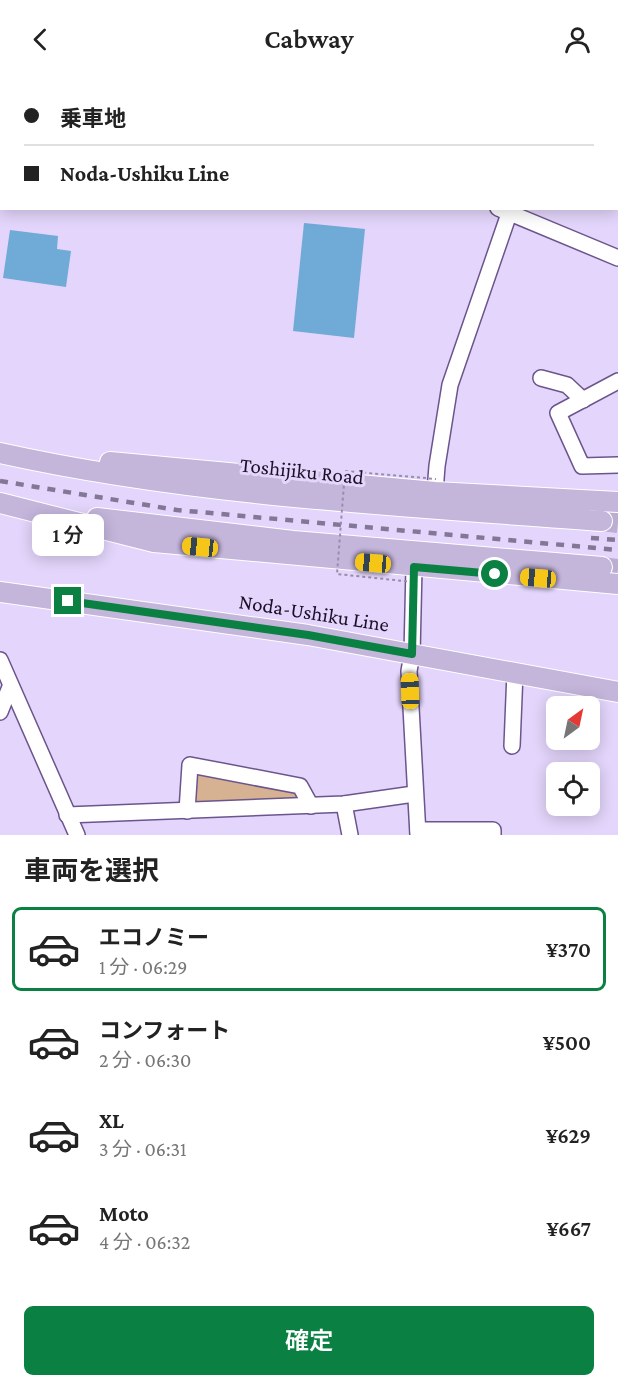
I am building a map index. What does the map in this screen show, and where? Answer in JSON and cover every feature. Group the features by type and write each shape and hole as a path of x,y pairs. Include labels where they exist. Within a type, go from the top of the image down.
{"main road":[{"path":"9,454 436,485 618,502"},
{"name":"Toshijiku Road","path":"9,454 158,480 308,497 602,521"},
{"path":"0,502 154,542 414,575 618,584"},
{"path":"0,502 166,528 602,567"},
{"name":"Noda-Ushiku Line","path":"0,592 158,613 412,654 618,692"}],"street":[{"path":"436,485 450,385 506,210 618,258"},
{"path":"541,378 567,385 583,400"},
{"path":"618,381 558,413 582,466 618,465"},
{"path":"414,575 412,654 409,670 414,794 418,833 493,830 493,835"},
{"path":"0,660 76,835"},
{"path":"512,746 515,672"},
{"path":"0,712 10,687"},
{"path":"187,811 190,765 300,786 311,806"},
{"path":"68,815 344,804 414,794"},
{"path":"344,804 350,835"}],"path":[{"path":"414,575 337,574 345,471 436,485"}],"shaded area":[{"path":"190,765 300,786 311,806 187,811"}],"building":[{"path":"304,223 365,229 354,338 293,331"},
{"path":"10,230 58,236 57,249 71,251 66,287 3,278"}],"tunnel":[{"path":"602,521 618,523"},
{"path":"602,567 618,569"}],"railway":[{"path":"0,481 177,510 618,550"},
{"path":"591,538 618,540"}],"route":[{"path":"68,601 308,635 412,654 414,567 495,574"}]}
